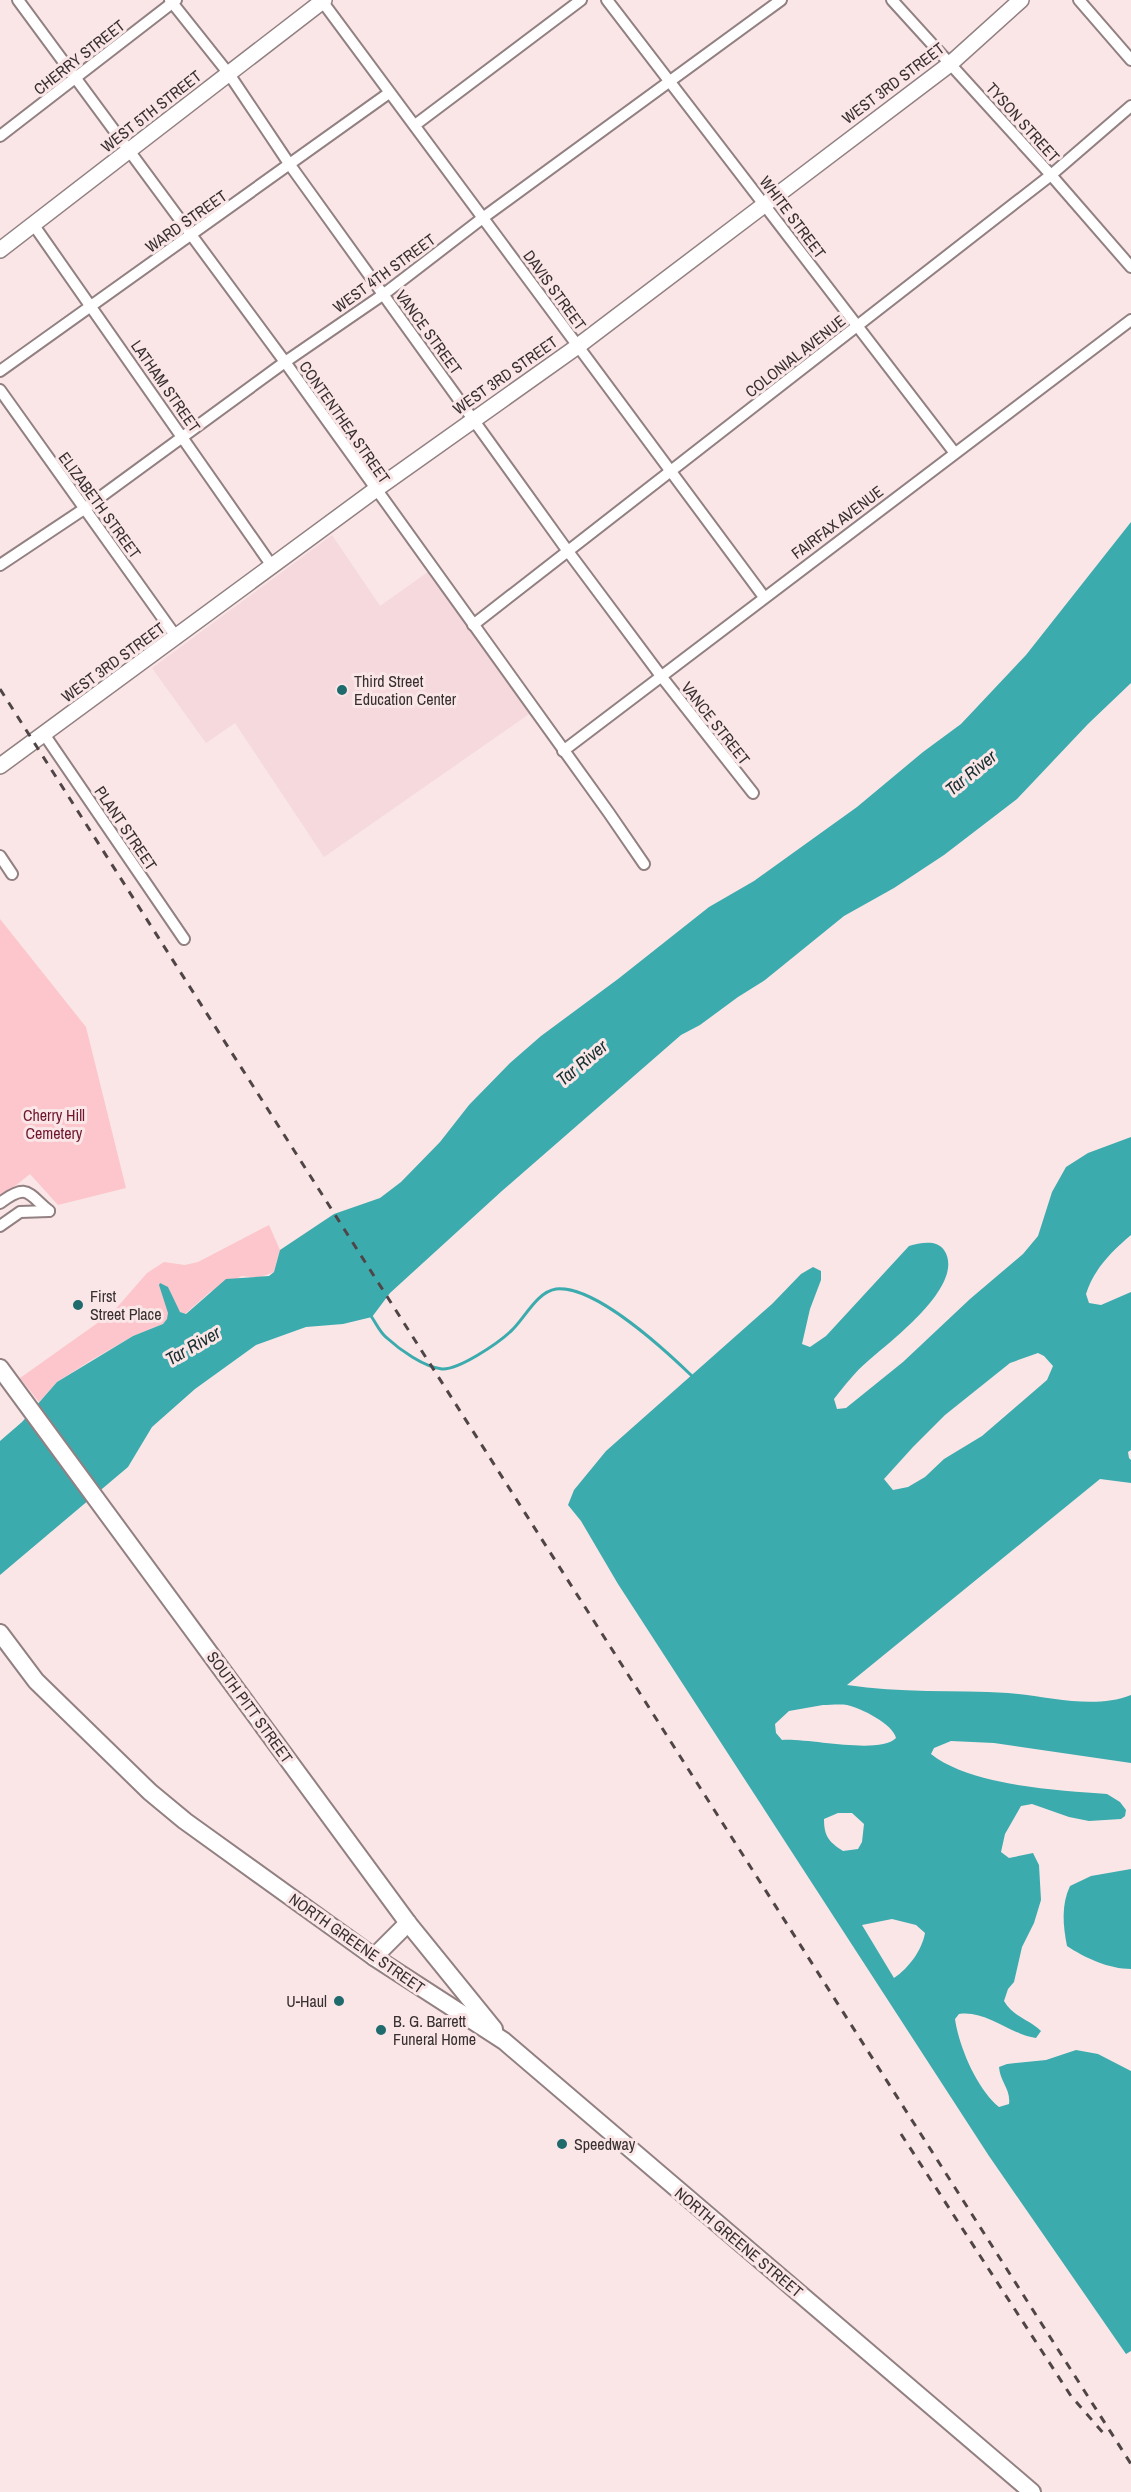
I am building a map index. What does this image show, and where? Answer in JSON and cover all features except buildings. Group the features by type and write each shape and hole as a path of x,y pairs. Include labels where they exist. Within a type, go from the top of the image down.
{"main road":[{"name":"SOUTH PITT STREET","path":"0,1368 408,1923 504,2042"},
{"name":"NORTH GREENE STREET","path":"0,1633 36,1681 76,1723 150,1792 186,1821 374,1958 504,2042 1032,2492"},
{"path":"374,1958 408,1923"}],"street":[{"name":"CONTENTHEA STREET","path":"18,0 285,362 644,864"},
{"path":"415,125 581,0"},
{"name":"WHITE STREET","path":"607,0 954,452"},
{"name":"WEST 4TH STREET","path":"0,565 84,509 285,362 384,294 484,217 782,0"},
{"name":"TYSON STREET","path":"892,0 1131,267"},
{"name":"WEST 3RD STREET","path":"0,766 177,638 375,490 578,345 950,64 1021,0"},
{"path":"1079,0 1131,60"},
{"name":"CHERRY STREET","path":"0,136 173,1"},
{"name":"VANCE STREET","path":"173,1 229,74 290,165 567,550 660,676 753,793"},
{"name":"DAVIS STREET","path":"323,1 764,597"},
{"name":"WEST 5TH STREET","path":"0,250 323,1"},
{"name":"WARD STREET","path":"0,371 389,93"},
{"name":"COLONIAL AVENUE","path":"473,625 1051,175 1131,106"},
{"name":"LATHAM STREET","path":"33,224 92,305 272,566"},
{"name":"FAIRFAX AVENUE","path":"563,751 954,452 1131,320"},
{"name":"ELIZABETH STREET","path":"0,390 177,638"},
{"name":"PLANT STREET","path":"44,734 184,939"},
{"path":"0,856 12,874"},
{"path":"24,1212 26,1192"},
{"path":"0,1203 14,1193 26,1192 32,1194 49,1211 24,1212 0,1226"}],"shaded area":[{"name":"Third Street Education Center","path":"332,535 380,606 428,572 532,712 324,857 235,723 206,743 152,668"}],"green space":[{"name":"Cherry Hill Cemetery","path":"0,919 86,1027 126,1188 58,1205 30,1174 0,1198"},
{"path":"269,1225 280,1250 274,1272 258,1278 242,1276 210,1292 185,1314 176,1307 168,1287 168,1319 163,1324 133,1336 90,1361 57,1382 39,1402 20,1378 113,1312 147,1273 164,1262 185,1265 198,1262"}],"water":[{"name":"Tar River","path":"1131,522 1131,683 1088,724 1017,799 944,855 894,888 844,916 765,980 700,1025 681,1035 503,1190 390,1293 372,1317 343,1324 306,1327 256,1345 195,1389 152,1427 128,1467 0,1575 0,1441 22,1422 57,1382 133,1336 163,1324 168,1313 160,1283 168,1287 180,1312 186,1314 226,1279 269,1276 274,1272 280,1250 334,1214 380,1198 401,1182 440,1142 469,1105 510,1063 541,1036 709,907 754,881 857,807 923,752 961,724 1026,655"},
{"path":"1131,1137 1131,1235 1104,1262 1086,1294 1089,1303 1101,1305 1131,1292 1131,1450 1128,1452 1131,1460 1131,1483 1100,1479 847,1685 907,1690 1008,1693 1086,1702 1131,1695 1131,1763 994,1743 951,1741 934,1748 931,1754 948,1765 991,1780 1040,1788 1107,1794 1120,1802 1126,1810 1125,1816 1121,1819 1089,1821 1069,1817 1032,1804 1021,1806 1005,1834 1001,1852 1009,1858 1033,1853 1039,1865 1041,1900 1034,1923 1022,1947 1014,1982 1008,1989 1004,2001 1012,2011 1041,2031 1036,2038 1016,2032 979,2015 959,2014 955,2019 960,2042 976,2079 999,2107 1009,2104 999,2067 1007,2064 1046,2060 1076,2050 1098,2054 1131,2071 1131,2351 1126,2354 989,2156 618,1584 581,1521 568,1505 574,1490 606,1451 772,1304 801,1274 813,1267 821,1271 821,1280 810,1309 802,1344 810,1347 826,1336 909,1246 937,1244 944,1250 948,1264 945,1279 923,1311 863,1365 834,1399 837,1409 846,1408 903,1362 970,1299 1023,1254 1038,1236 1052,1192 1066,1167 1088,1153","holes":["1038,1353 1053,1366 1047,1380 982,1436 944,1459 925,1477 908,1487 893,1490 884,1479 913,1447 945,1415 1010,1363","823,1705 847,1705 860,1709 883,1722 896,1738 887,1743 860,1746 782,1740 776,1733 775,1724 789,1711","838,1813 852,1813 864,1824 862,1842 858,1849 843,1851 834,1845 826,1834 824,1819","892,1919 916,1925 925,1933 914,1958 894,1978 862,1925"]},
{"path":"1131,1869 1131,1969 1098,1962 1067,1946 1064,1916 1065,1901 1070,1886 1091,1876"}],"waterway":[{"path":"371,1316 380,1331 405,1353 428,1365 442,1369 458,1365 488,1349 515,1327 542,1295 556,1289 572,1291 590,1297 629,1321 692,1376"}],"railway":[{"path":"0,689 1131,2464"},
{"path":"901,2134 1071,2396 1105,2435"}],"place":[{"name":"Third Street Education Center","path":"342,690"},
{"name":"First Street Place","path":"78,1305"},
{"name":"U-Haul","path":"339,2001"},
{"name":"B. G. Barrett Funeral Home","path":"381,2030"},
{"name":"Speedway","path":"562,2144"}]}
